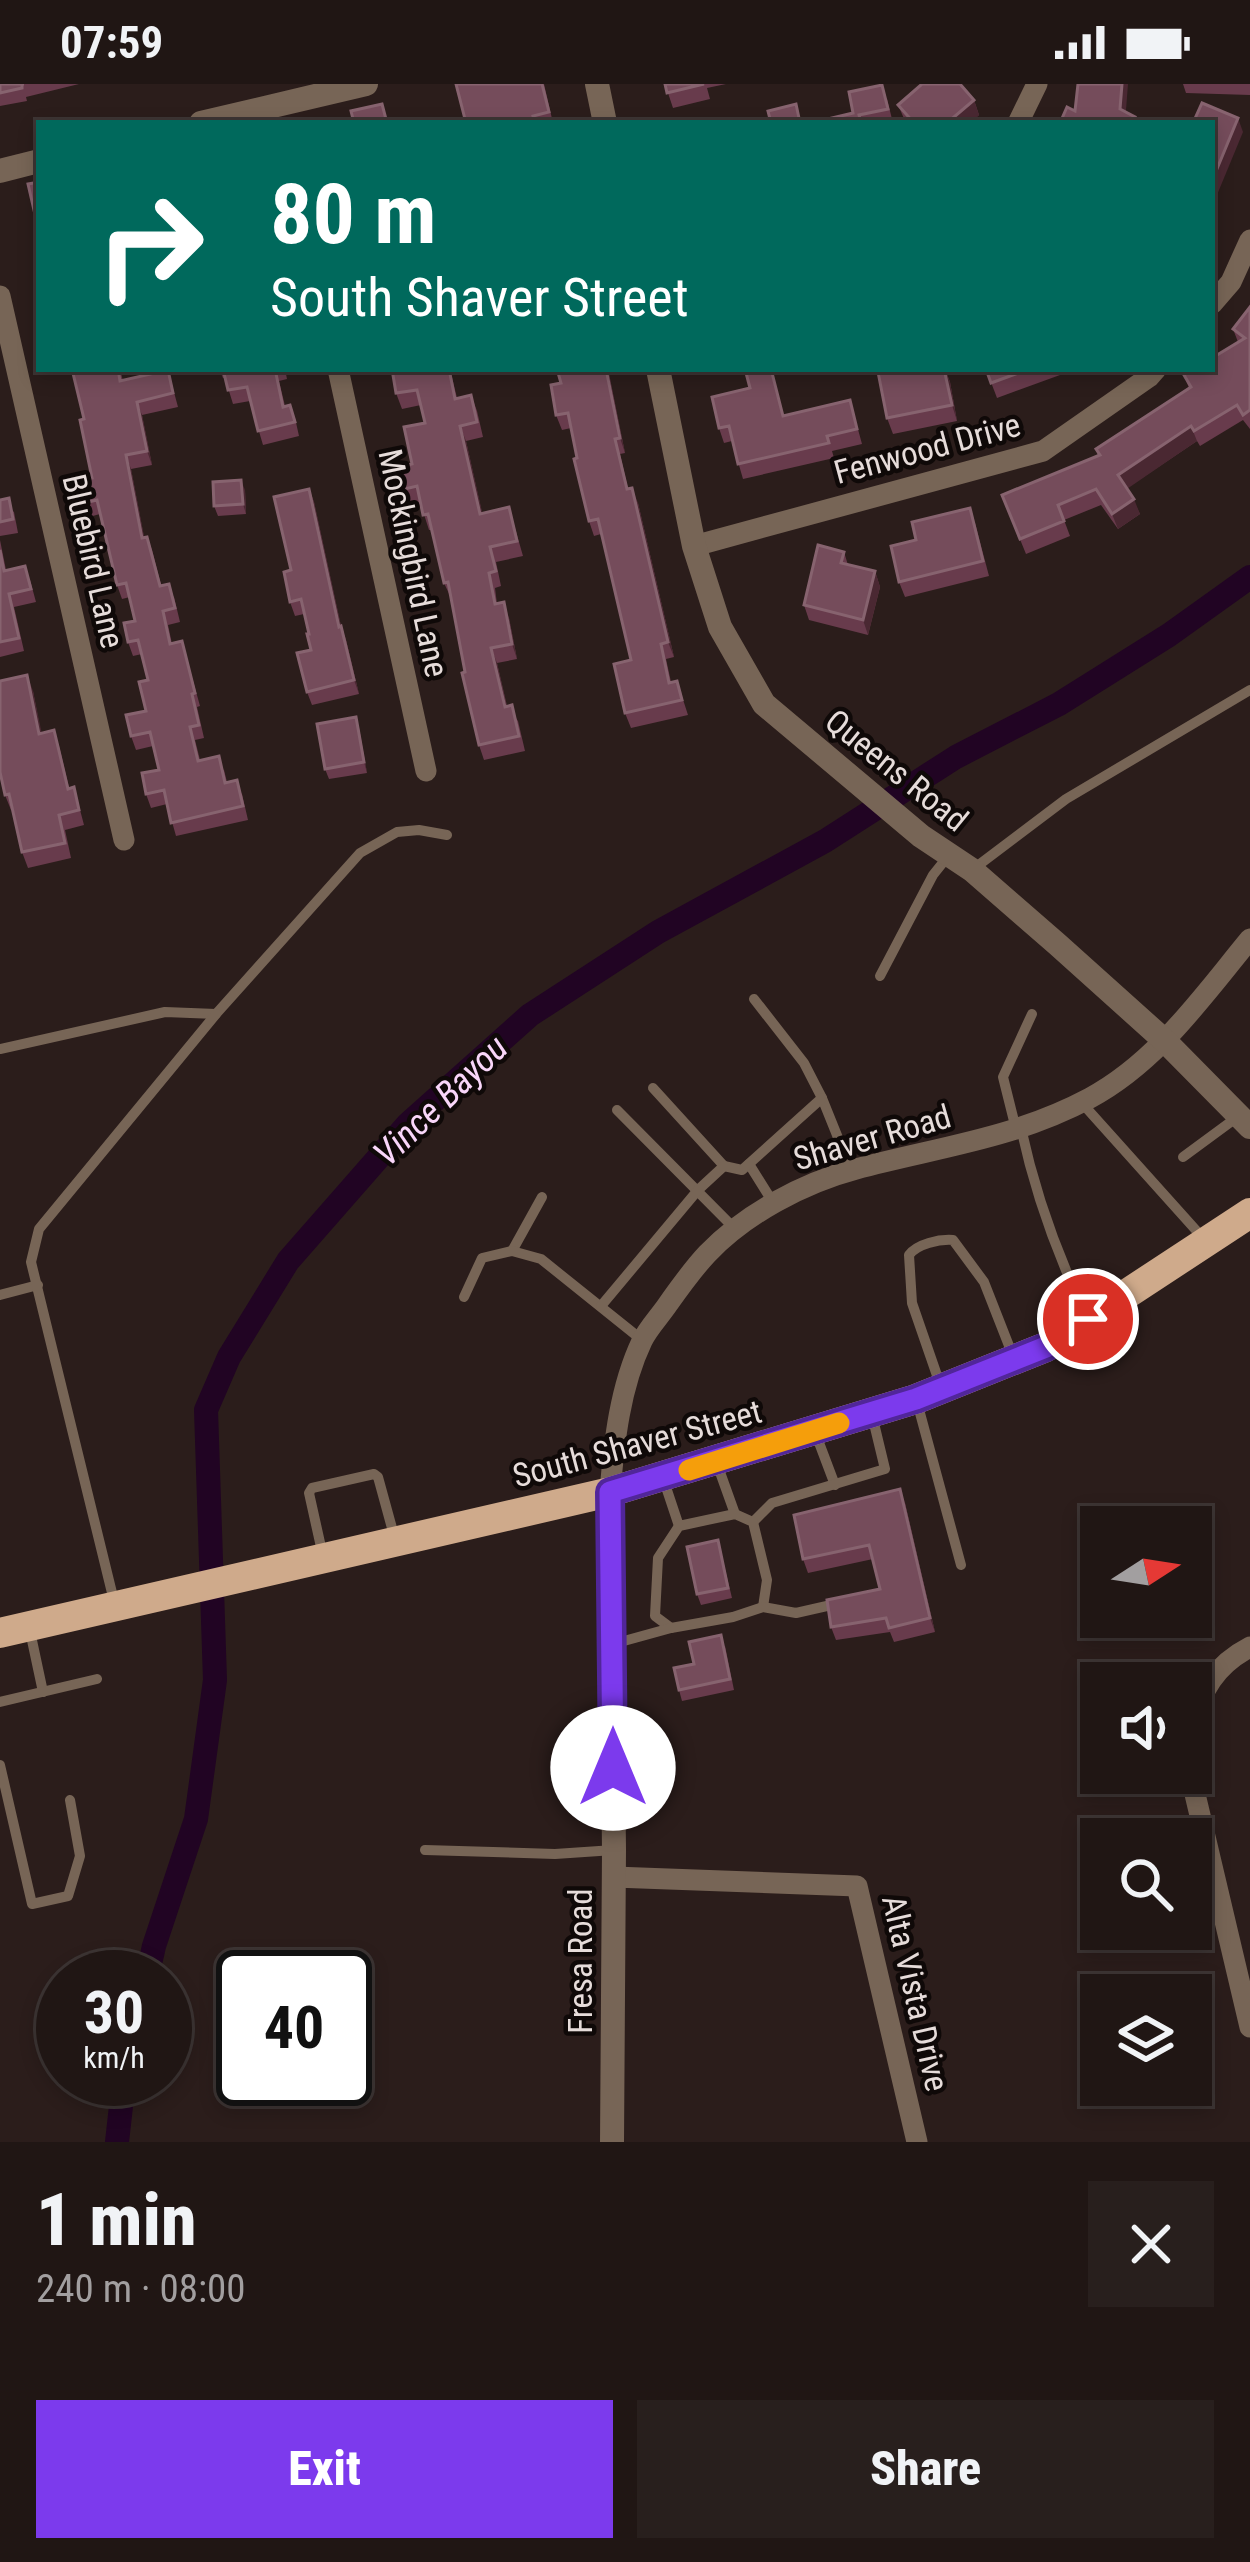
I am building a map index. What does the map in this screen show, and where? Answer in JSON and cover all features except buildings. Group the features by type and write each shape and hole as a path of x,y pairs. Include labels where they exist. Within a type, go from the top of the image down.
{"main road":[{"name":"South Shaver Street","path":"14,1630 610,1492 929,1394 1046,1347 1250,1213"}],"street":[{"path":"228,120 282,114 366,84"},
{"path":"597,84 604,120"},
{"path":"1019,120 1037,84"},
{"path":"0,171 36,162"},
{"path":"1215,301 1231,282 1250,240"},
{"name":"Bluebird Lane","path":"0,296 124,840"},
{"name":"Mockingbird Lane","path":"339,372 426,770"},
{"name":"Queens Road","path":"659,372 694,546 720,626 764,704 921,836 972,870 1165,1040 1244,1121"},
{"name":"Fenwood Drive","path":"694,546 1043,451 1153,372"},
{"path":"1165,1040 1250,940"},
{"name":"Shaver Road","path":"610,1492 623,1398 642,1340 707,1253 735,1229 789,1195 851,1170 1019,1129 1081,1102 1130,1072 1165,1040"},
{"name":"Fresa Road","path":"610,1492 613,2142"},
{"path":"1212,1676 1250,1647"},
{"path":"1195,1794 1250,2027"},
{"name":"Alta Vista Drive","path":"614,1877 856,1886 916,2142"}],"lane":[{"path":"972,870 1066,800 1250,690"},
{"path":"116,1607 31,1262 39,1228 216,1014 360,853 397,832 447,835"},
{"path":"880,976 933,875 949,855"},
{"path":"754,1000 804,1063 851,1170"},
{"path":"0,1049 165,1012 216,1014"},
{"path":"1032,1014 1003,1077 1060,1262 1088,1319"},
{"path":"652,1088 724,1166 742,1170 822,1098"},
{"path":"1081,1102 1156,1176 1206,1242"},
{"path":"616,1110 735,1229"},
{"path":"1183,1157 1244,1121"},
{"path":"749,1164 774,1204"},
{"path":"601,1306 698,1190 724,1166"},
{"path":"512,1251 542,1197"},
{"path":"961,1565 912,1304 908,1256 914,1248 953,1240 984,1282 1014,1359"},
{"path":"464,1297 482,1258 512,1251 541,1259 642,1340"},
{"path":"0,1294 38,1285"},
{"path":"753,1522 772,1503 885,1469 871,1413"},
{"path":"814,1431 835,1485"},
{"path":"716,1461 735,1514"},
{"path":"324,1559 309,1493 312,1488 374,1474 396,1542"},
{"path":"663,1478 679,1526"},
{"path":"671,1628 655,1616 658,1558 679,1526 735,1514 753,1522"},
{"path":"753,1522 767,1580 763,1607"},
{"path":"612,1644 763,1607 796,1613 860,1598"},
{"path":"14,1630 43,1693"},
{"path":"0,1702 97,1679"},
{"path":"0,1766 32,1904 68,1896 80,1856 70,1800"},
{"path":"424,1850 555,1854 614,1850"}],"waterway":[{"name":"Vince Bayou","path":"153,1950 196,1819 215,1680 206,1410 229,1357 288,1261 408,1124 530,1015 658,932 825,841 956,757 1059,704 1250,577"},
{"name":"Vince Bayou","path":"117,2142 121,2106"}],"slow traffic":[{"path":"689,1470 839,1423"}],"route":[{"path":"613,1768 610,1492 916,1399 1046,1347 1088,1319"}]}
